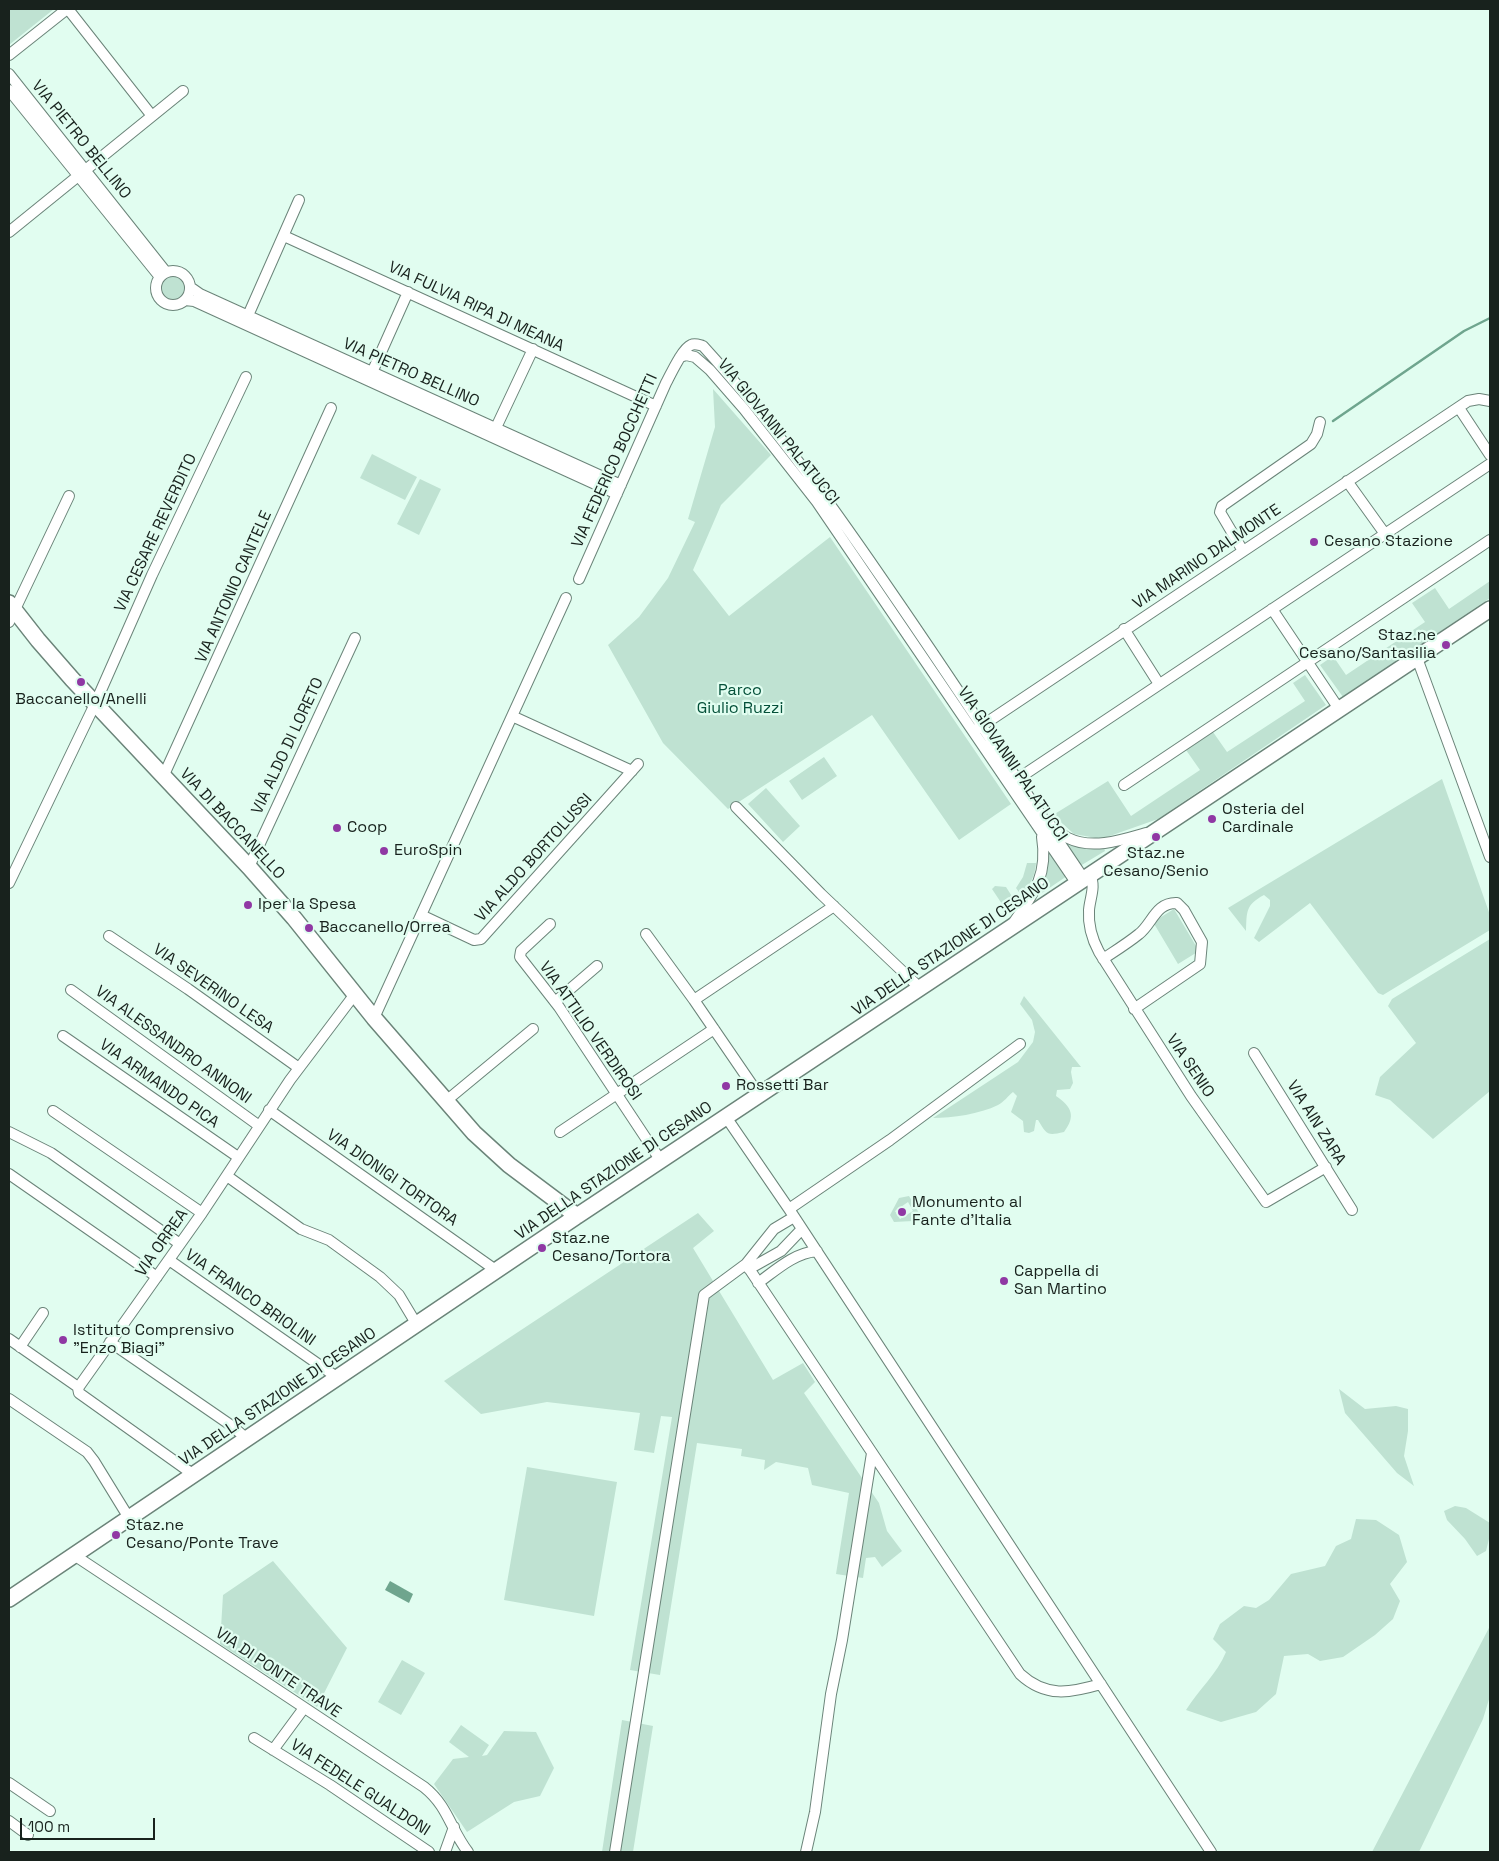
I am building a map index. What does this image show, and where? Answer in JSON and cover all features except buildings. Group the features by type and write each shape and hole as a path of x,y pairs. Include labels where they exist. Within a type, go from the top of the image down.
{"street":[{"path":"9,54 67,9 152,116"},
{"name":"VIA PIETRO BELLINO","path":"9,74 82,173 163,275"},
{"name":"VIA PIETRO BELLINO","path":"9,90 82,173"},
{"path":"9,230 183,91"},
{"path":"246,320 300,200"},
{"name":"VIA FULVIA RIPA DI MEANA","path":"284,236 656,406"},
{"path":"175,271 186,277 190,286 185,300 176,304 171,304 161,299 157,290 157,283 163,275 175,271"},
{"name":"VIA PIETRO BELLINO","path":"190,286 198,293 246,320"},
{"path":"370,376 408,292"},
{"name":"VIA PIETRO BELLINO","path":"185,300 193,300 246,320 619,489"},
{"name":"VIA GIOVANNI PALATUCCI","path":"680,357 689,346 694,344 703,346 760,410 791,449 856,539 1084,880"},
{"path":"494,433 533,350"},
{"name":"VIA FEDERICO BOCCHETTI","path":"579,579 656,406 680,357"},
{"name":"VIA GIOVANNI PALATUCCI","path":"680,357 695,357 710,370 744,409 817,502 1041,833 1084,880"},
{"name":"VIA CESARE REVERDITO","path":"9,884 246,377"},
{"name":"VIA MARINO DALMONTE","path":"972,732 1124,629 1459,408 1473,400 1490,401"},
{"name":"VIA ANTONIO CANTELE","path":"163,777 331,408"},
{"path":"1459,408 1490,455"},
{"path":"1243,551 1220,512 1222,506 1311,444 1317,434 1320,422"},
{"path":"1008,786 1490,464"},
{"path":"1347,481 1385,534"},
{"path":"11,612 69,496"},
{"path":"1124,785 1490,540"},
{"path":"374,1018 566,598"},
{"path":"1272,609 1339,709"},
{"name":"VIA DELLA STAZIONE DI CESANO","path":"9,1599 577,1216 1490,609"},
{"name":"VIA DI BACCANELLO","path":"11,612 94,704 248,866 294,918 374,1018 474,1133 495,1154 577,1216"},
{"path":"1124,629 1158,684"},
{"name":"VIA ALDO DI LORETO","path":"248,866 355,638"},
{"path":"1417,658 1490,857"},
{"name":"VIA ALDO BORTOLUSSI","path":"421,915 474,940 481,939 635,768 512,716"},
{"path":"736,807 834,906 920,988"},
{"path":"1046,823 1068,838 1092,843 1111,842 1159,830"},
{"path":"1009,929 1030,900 1041,876 1044,853 1041,833"},
{"name":"VIA SENIO","path":"1084,880 1094,885 1089,912 1091,933 1103,959 1191,1096 1266,1202 1326,1167"},
{"path":"1103,959 1141,933 1150,919 1170,902 1177,903 1184,910 1202,942 1200,964 1134,1009"},
{"path":"694,1000 834,906"},
{"name":"VIA ATTILIO VERDIROSI","path":"550,924 519,956 555,1002 661,1160"},
{"path":"646,934 694,1000 759,1096"},
{"name":"VIA SEVERINO LESA","path":"109,936 188,989 299,1068"},
{"path":"555,1002 597,966"},
{"name":"VIA ALESSANDRO ANNONI","path":"71,990 258,1126"},
{"name":"VIA ORREA","path":"78,1387 202,1213 269,1110 355,994"},
{"path":"446,1101 533,1029"},
{"path":"560,1132 714,1029"},
{"name":"VIA ARMANDO PICA","path":"63,1036 238,1157"},
{"path":"747,1267 774,1228 792,1212 1020,1044"},
{"name":"VIA AIN ZARA","path":"1254,1053 1352,1210"},
{"name":"VIA DIONIGI TORTORA","path":"269,1110 497,1271"},
{"path":"53,1111 202,1213"},
{"path":"726,1117 792,1212 1211,1852"},
{"path":"9,1132 50,1153 180,1244"},
{"path":"9,1174 157,1277"},
{"path":"227,1176 301,1229 329,1240 380,1277 399,1295 416,1325"},
{"path":"615,1852 704,1295 747,1267 781,1251 802,1229"},
{"path":"758,1283 793,1258 807,1252 817,1251"},
{"name":"VIA FRANCO BRIOLINI","path":"169,1260 338,1378"},
{"path":"747,1267 1020,1674 1037,1686 1055,1692 1075,1691 1101,1684"},
{"path":"20,1347 43,1313"},
{"path":"9,1339 78,1387 79,1393 194,1475"},
{"path":"110,1342 232,1426 247,1439"},
{"path":"9,1399 87,1452 94,1460 129,1518"},
{"path":"806,1852 815,1812 831,1694 842,1640 872,1453"},
{"name":"VIA DI PONTE TRAVE","path":"74,1555 424,1787 441,1803 468,1852"},
{"name":"VIA FEDELE GUALDONI","path":"274,1750 304,1708"},
{"name":"VIA FEDELE GUALDONI","path":"254,1738 338,1790 429,1852"},
{"path":"9,1783 50,1811"},
{"path":"9,1821 28,1835"},
{"path":"445,1852 454,1827"}],"green space":[{"path":"9,9 54,9 9,45"},
{"path":"173,276 178,277 184,283 184,293 178,299 173,300 168,299 162,293 161,288 162,283 168,277"},
{"name":"Parco Giulio Ruzzi","path":"713,389 771,455 721,505 693,570 729,616 830,537 1011,804 959,840 872,715 728,809 663,743 608,645 639,617 668,578 695,522 688,519 715,427"},
{"path":"372,454 417,477 405,500 360,478"},
{"path":"420,479 441,489 419,535 397,524"},
{"path":"1490,581 1490,598 1343,697 1320,665 1333,656 1346,675 1425,622 1412,603 1435,588 1449,609"},
{"path":"1305,675 1326,705 1158,819 1107,837 1096,838 1074,834 1053,815 1108,781 1131,816 1200,770 1186,750 1213,732 1227,752 1305,701 1293,683"},
{"path":"824,757 837,776 802,800 789,781"},
{"path":"1442,779 1490,915 1490,930 1383,995 1378,993 1310,903 1259,942 1254,938 1270,906 1270,900 1264,895 1253,902 1247,914 1246,931 1228,908"},
{"path":"766,788 800,826 783,842 748,804"},
{"path":"1065,841 1104,848 1105,851 1080,866 1064,844"},
{"path":"1049,852 1067,876 1042,893 1040,892 1047,874"},
{"path":"1027,863 1036,863 1032,880 1021,895 1016,888 1023,877"},
{"path":"995,886 1006,887 1015,901 1006,910 992,889"},
{"path":"1174,909 1199,951 1178,964 1153,922"},
{"path":"1490,939 1490,1091 1433,1139 1390,1100 1375,1095 1380,1077 1416,1043 1388,1006 1392,999"},
{"path":"1024,996 1081,1067 1072,1067 1073,1083 1070,1089 1057,1090 1056,1096 1069,1108 1071,1116 1064,1132 1048,1133 1036,1120 1034,1131 1024,1132 1023,1121 1011,1112 1017,1096 1013,1092 1000,1104 983,1111 933,1118 1018,1062 1033,1042 1035,1032 1032,1020 1020,1004"},
{"path":"909,1196 919,1213 913,1221 894,1222 890,1215 899,1198","holes":["908,1202 913,1211 900,1219 895,1211"]},
{"path":"698,1213 714,1231 693,1248 773,1380 803,1363 815,1382 804,1393 879,1503 887,1531 902,1551 882,1567 875,1557 866,1558 863,1578 836,1574 849,1493 812,1485 808,1468 776,1462 764,1470 765,1460 741,1456 742,1449 697,1443 660,1675 630,1670 672,1417 661,1416 654,1453 634,1450 640,1413 547,1402 481,1414 444,1381"},
{"path":"1339,1389 1365,1409 1396,1406 1408,1409 1408,1431 1404,1456 1414,1486 1397,1473 1345,1413"},
{"path":"527,1467 617,1482 594,1616 504,1600"},
{"path":"1455,1506 1466,1508 1490,1523 1490,1535 1486,1551 1477,1556 1465,1539 1447,1520 1444,1511"},
{"path":"1356,1519 1376,1520 1399,1535 1407,1562 1390,1584 1400,1601 1393,1619 1375,1635 1343,1657 1320,1661 1308,1654 1284,1656 1276,1694 1256,1712 1221,1722 1186,1710 1218,1667 1226,1652 1213,1639 1220,1624 1244,1606 1256,1608 1269,1600 1291,1574 1325,1566 1336,1546 1351,1539"},
{"path":"273,1561 347,1648 317,1707 220,1644 223,1595"},
{"path":"1490,1626 1490,1696 1483,1719 1419,1852 1372,1852"},
{"path":"402,1660 425,1673 401,1715 378,1702"},
{"path":"622,1720 653,1726 633,1852 602,1852"},
{"path":"461,1725 489,1745 482,1756 487,1755 504,1731 536,1732 554,1768 540,1796 514,1802 467,1832 434,1784 453,1759 469,1757 449,1742"}],"shaded area":[{"path":"390,1581 413,1594 409,1603 385,1590"}],"waterway":[{"path":"1333,421 1464,331 1490,318"}],"place":[{"name":"Cesano Stazione","path":"1314,542"},
{"name":"Staz.ne Cesano/Santasilia","path":"1446,645"},
{"name":"Baccanello/Anelli","path":"81,682"},
{"name":"Osteria del Cardinale","path":"1212,819"},
{"name":"Coop","path":"337,828"},
{"name":"Staz.ne Cesano/Senio","path":"1156,837"},
{"name":"EuroSpin","path":"384,851"},
{"name":"Iper la Spesa","path":"248,905"},
{"name":"Baccanello/Orrea","path":"309,928"},
{"name":"Rossetti Bar","path":"726,1086"},
{"name":"Monumento al Fante d'Italia","path":"902,1212"},
{"name":"Staz.ne Cesano/Tortora","path":"542,1248"},
{"name":"Cappella di San Martino","path":"1004,1281"},
{"name":"Istituto Comprensivo \"Enzo Biagi\"","path":"63,1340"},
{"name":"Staz.ne Cesano/Ponte Trave","path":"116,1535"}]}
